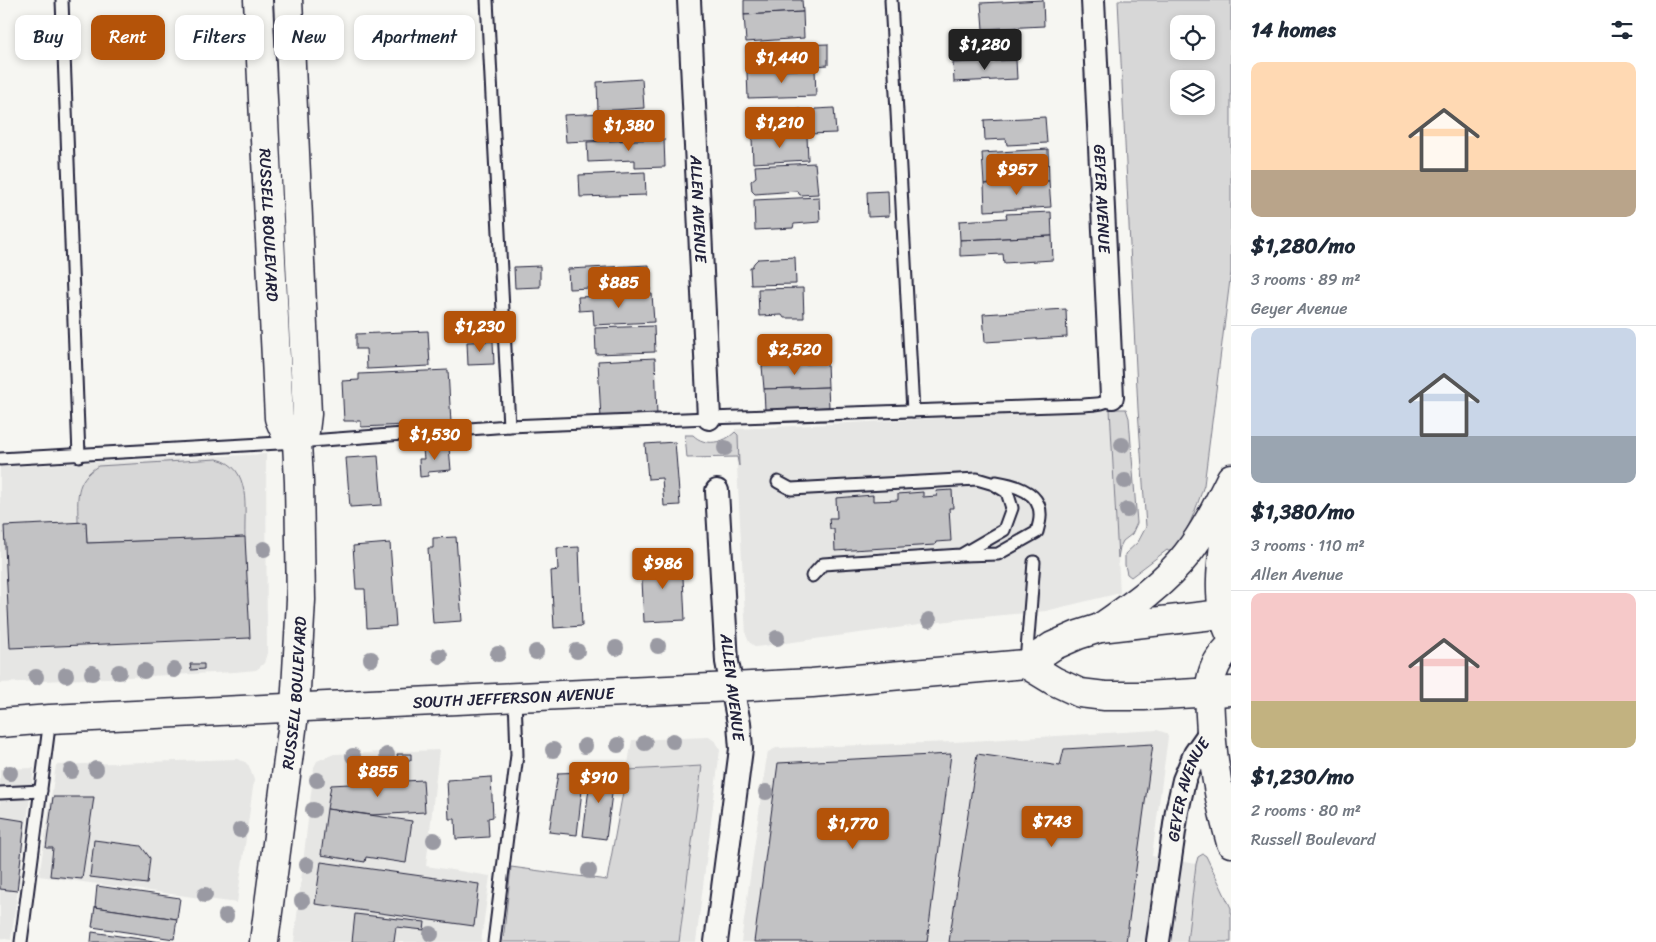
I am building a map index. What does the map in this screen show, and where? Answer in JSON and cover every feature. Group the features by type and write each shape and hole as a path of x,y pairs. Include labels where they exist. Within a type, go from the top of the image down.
{"main road":[{"name":"RUSSELL BOULEVARD","path":"258,0 279,418 284,430 297,442"},
{"name":"RUSSELL BOULEVARD","path":"264,942 295,707 301,600 300,482 297,442 304,431 308,414 288,0"},
{"path":"1100,628 1147,593 1179,563 1204,529 1231,478"},
{"path":"1228,621 1221,572 1231,496"},
{"name":"SOUTH JEFFERSON AVENUE","path":"0,723 50,719 812,683 1026,664 1053,646 1100,628 1228,621"},
{"name":"GEYER AVENUE","path":"1211,731 1220,691 1210,679 1215,664 1224,651 1231,646"},
{"path":"1026,664 1054,681 1080,693 1105,696 1144,696 1220,691"},
{"path":"1211,731 1214,767 1222,814 1231,843"}],"street":[{"name":"ALLEN AVENUE","path":"689,0 709,418"},
{"name":"GEYER AVENUE","path":"1093,0 1112,397"},
{"name":"ALLEN AVENUE","path":"716,491 726,646 739,723 741,749 716,942"},
{"name":"GEYER AVENUE","path":"1158,941 1177,811 1184,780 1195,754 1211,731"}],"lane":[{"path":"62,0 79,456"},
{"path":"487,0 509,426"},
{"path":"891,0 912,411"},
{"path":"0,459 79,456 297,442 509,426 1084,405 1101,403 1108,401 1112,397"},
{"path":"961,555 1004,530 1012,508 1007,492 994,484 977,479"},
{"path":"778,482 791,488 977,479 1006,483 1021,488 1036,499 1041,515 1037,532 998,554 823,564 812,576"},
{"path":"1026,664 1034,562"},
{"path":"494,942 517,755 515,697"},
{"path":"21,942 50,719"},
{"path":"0,793 41,791"}],"shaded area":[{"path":"1118,0 1231,0 1231,272 1204,485 1191,521 1173,554 1167,550 1131,577 1127,574 1125,554 1138,542 1146,527 1138,409"},
{"path":"1110,409 1120,593 1046,611 963,619 756,647 749,642 746,635 735,429"},
{"path":"1110,409 1126,409 1129,418 1137,523 1132,534 1123,541 1118,558"},
{"path":"735,432 738,435 739,466 737,457 687,458 685,435 693,435 703,441 714,442 725,439"},
{"path":"266,454 267,653 264,663 260,667 256,670 235,672 0,683 0,467"},
{"path":"217,459 228,464 236,471 241,480 245,502 245,537 87,543 86,523 78,523 79,491 85,478 98,466"},
{"path":"1157,730 1166,733 1168,737 1152,856 1196,864 1187,942 741,942 768,752 776,748 954,742"},
{"path":"709,737 716,742 720,750 696,942 503,942 511,867 608,880 632,740"},
{"path":"439,750 426,866 490,876 481,942 294,942 314,767 317,761 334,754"},
{"path":"237,759 249,766 254,780 237,903 39,876 56,765"},
{"path":"702,766 679,942 503,942 511,867 607,880 627,770"},
{"path":"34,768 11,940 0,938 0,769"},
{"path":"1203,854 1206,856 1231,908 1231,942 1187,942 1196,864 1198,857"}],"building":[{"path":"744,0 802,0 803,12 744,15"},
{"path":"1043,0 1044,26 983,29 981,3"},
{"path":"803,12 804,38 746,42 744,15"},
{"path":"828,44 828,65 815,66 815,69 747,72 746,47"},
{"path":"1016,60 1017,79 954,82 953,63"},
{"path":"815,69 816,96 748,98 747,72"},
{"path":"642,79 644,108 598,111 597,82"},
{"path":"834,108 836,133 753,136 752,111 784,110 787,115 793,110 801,109 805,113 814,113 815,109"},
{"path":"644,111 645,138 566,142 564,115"},
{"path":"1045,117 1047,143 1007,145 1006,139 985,140 984,120"},
{"path":"807,136 808,160 753,163 752,138"},
{"path":"664,139 665,167 635,168 635,160 588,162 587,142"},
{"path":"1048,149 1049,181 984,184 982,153"},
{"path":"815,163 818,194 800,195 797,191 755,194 752,191 751,181 756,177 755,166"},
{"path":"645,172 646,195 580,197 579,175"},
{"path":"1049,181 1051,207 985,211 984,184"},
{"path":"888,191 889,216 868,217 867,192"},
{"path":"819,197 820,222 794,224 793,228 755,230 754,200"},
{"path":"1051,212 1052,236 960,240 959,221 1007,218 1006,214"},
{"path":"1052,236 1053,260 1004,263 1003,254 960,256 960,240"},
{"path":"795,257 796,284 751,285 750,267 758,259"},
{"path":"649,265 650,291 611,293 611,287 569,289 568,269"},
{"path":"540,266 540,287 515,288 514,267"},
{"path":"803,288 804,318 784,318 782,315 759,316 758,289"},
{"path":"652,294 654,322 594,325 593,310 579,311 578,297"},
{"path":"1066,309 1067,337 985,342 983,314"},
{"path":"654,326 655,352 596,354 595,328"},
{"path":"428,331 430,366 367,369 366,349 356,349 356,334"},
{"path":"493,341 494,364 468,365 467,342"},
{"path":"655,358 657,416 601,419 598,361"},
{"path":"827,363 828,387 764,389 762,366"},
{"path":"448,370 451,423 361,427 361,421 344,421 342,381 359,380 359,374"},
{"path":"828,387 829,407 765,410 764,389"},
{"path":"675,442 680,505 664,506 662,478 648,479 645,444"},
{"path":"449,447 451,470 428,472 428,476 420,477 419,459 424,459 423,449"},
{"path":"378,456 382,505 350,507 346,458"},
{"path":"952,490 953,508 949,508 951,541 936,542 935,545 835,551 834,529 830,529 829,518 837,518 836,498 873,495 873,501 898,500 898,494 923,492 923,497 937,496 936,491"},
{"path":"86,522 87,543 245,537 250,638 10,648 4,526"},
{"path":"456,537 462,621 433,623 428,548 433,548 433,538"},
{"path":"390,543 396,626 367,628 365,589 356,589 353,546"},
{"path":"579,547 582,626 554,628 551,571 558,570 557,548"},
{"path":"682,557 685,620 644,622 641,559"},
{"path":"190,664 204,664 204,669 191,670"},
{"path":"1153,744 1126,942 949,942 977,754 1060,766 1064,749"},
{"path":"397,754 411,754 411,760 398,760"},
{"path":"951,754 927,942 754,942 778,763"},
{"path":"615,771 606,839 583,836 591,772"},
{"path":"584,772 577,835 549,832 558,773"},
{"path":"491,777 493,817 488,818 489,837 456,839 455,819 449,819 447,780"},
{"path":"423,780 425,812 372,815 327,809 331,785"},
{"path":"53,797 94,797 82,879 50,876 53,848 46,848"},
{"path":"327,809 412,821 406,863 366,857 365,862 321,855"},
{"path":"0,817 25,821 17,891 0,889"},
{"path":"94,840 141,846 150,858 147,884 90,877"},
{"path":"321,862 479,884 474,926 315,904"},
{"path":"97,886 180,898 177,919 95,907"},
{"path":"95,907 177,919 174,939 92,927"},
{"path":"355,914 425,922 424,930 396,927 394,942 352,942"},
{"path":"92,932 161,942 91,942"}]}
